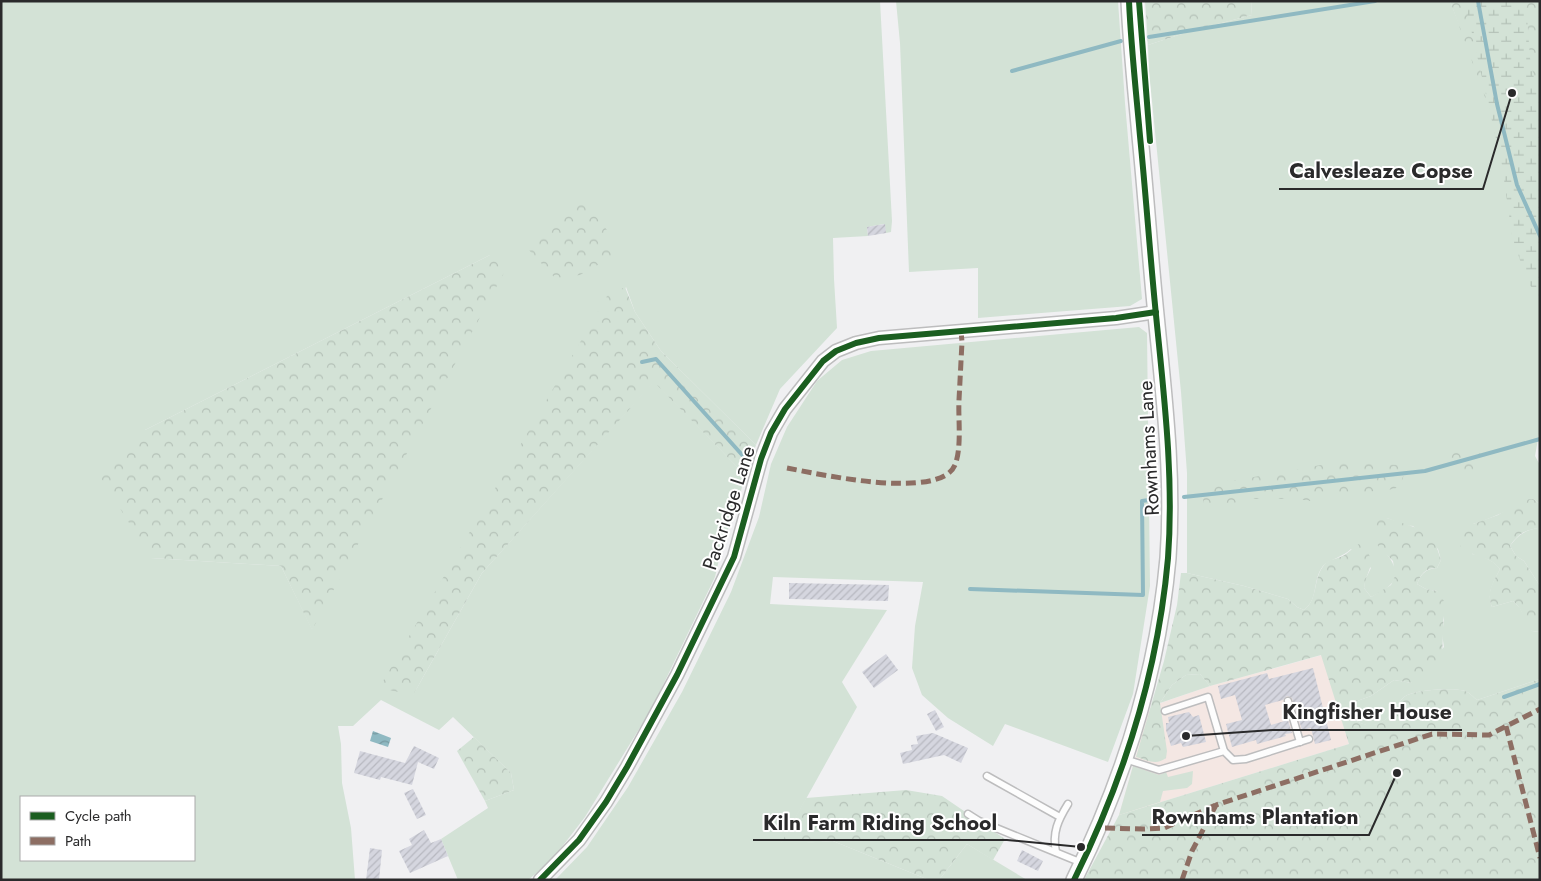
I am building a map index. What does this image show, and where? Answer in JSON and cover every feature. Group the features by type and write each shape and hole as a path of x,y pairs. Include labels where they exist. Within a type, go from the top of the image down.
{"street":[{"name":"Rownhams Lane","path":"1074,880 1112,793 1140,715 1161,614 1168,556 1168,431 1129,1"},
{"name":"Packridge Lane","path":"540,880 578,840 606,802 678,676 734,556 761,459 772,433 786,409 823,361 836,351 856,343 880,338 1116,318 1156,312"}],"lane":[{"path":"1166,711 1208,698 1224,751 1233,760 1246,758 1308,739"},
{"path":"1288,701 1300,742"},
{"path":"1125,759 1159,770 1224,751"},
{"path":"987,776 1060,817"},
{"path":"1056,852 1054,832 1068,804"},
{"path":"968,814 979,821 1082,863"}],"shaded area":[{"path":"1322,655 1349,744 1119,815 1148,713 1152,706 1210,686"}],"green space":[{"path":"1,1 880,1 892,221 891,232 886,233 884,224 867,227 868,236 833,238 837,328 780,389 756,445 661,351 635,312 626,287 413,695 482,573 654,381 745,475 737,507 723,542 715,577 652,708 585,817 551,861 528,880 458,880 441,839 488,808 485,801 514,790 511,773 453,717 439,730 381,700 353,726 338,726 341,744 342,783 351,828 355,880 1,880","holes":["490,255 312,629 281,566 151,558 145,430"]},
{"path":"896,1 1118,1 1142,299 1130,306 978,318 978,268 909,272 900,43"},
{"path":"1145,1 1251,1 1252,15 1191,31 1148,45"},
{"path":"1251,1 1450,1 1510,154 1540,259 1540,428 1535,456 1540,465 1540,504 1533,499 1473,524 1472,554 1488,559 1500,569 1490,592 1492,607 1513,601 1520,608 1532,631 1540,632 1540,679 1477,700 1468,692 1452,689 1415,693 1404,697 1392,713 1383,722 1378,724 1363,724 1352,718 1351,709 1357,701 1371,696 1394,680 1412,683 1444,647 1442,634 1444,620 1437,591 1426,589 1417,584 1424,573 1437,568 1441,560 1438,549 1413,526 1404,525 1387,518 1378,545 1393,564 1395,576 1387,588 1371,597 1364,588 1365,580 1371,568 1351,549 1323,566 1312,600 1304,610 1288,599 1244,586 1187,573 1187,473 1148,45 1191,31 1252,15"},
{"path":"1450,1 1540,1 1540,259 1517,185"},
{"path":"1463,1 1523,1 1527,16 1530,58 1540,109 1540,302 1527,281 1512,236 1502,165"},
{"path":"580,196 607,230 617,254 580,275 555,278 527,248"},
{"path":"490,255 506,269 312,630 281,566 151,558 101,478 145,430"},
{"path":"625,287 635,312 661,351 756,445 745,475 654,382 482,573 413,695 379,688 607,296"},
{"path":"1139,327 1147,333 1150,586 1133,694 1108,762 1005,724 993,746 948,718 922,695 912,668 915,626 923,582 773,577 770,604 887,610 842,682 857,707 781,844 833,841 929,880 555,880 587,847 628,787 682,692 731,592 759,517 771,464 787,427 817,381 842,360 871,351"},
{"path":"1457,451 1478,451 1489,463 1482,470 1474,474 1455,474 1448,460 1449,454"},
{"path":"1340,462 1399,465 1405,472 1400,486 1394,489 1326,497 1310,501 1297,499 1251,499 1225,505 1203,504 1204,485"},
{"path":"1533,499 1540,504 1540,527 1522,533 1510,546 1516,556 1524,561 1540,586 1540,632 1532,631 1524,626 1522,612 1513,601 1492,607 1490,592 1500,569 1493,562 1475,555 1460,546 1461,532 1473,524 1498,515 1521,500"},
{"path":"1387,518 1432,533 1441,560 1437,568 1424,572 1417,584 1426,589 1437,591 1444,601 1442,660 1435,672 1421,683 1394,680 1371,696 1357,701 1351,709 1352,718 1363,724 1378,724 1388,718 1404,697 1415,693 1452,689 1468,692 1477,700 1540,679 1540,880 1084,880 1119,815 1349,744 1321,655 1210,686 1200,674 1186,675 1172,685 1160,703 1167,751 1166,758 1155,762 1136,757 1164,661 1177,605 1181,573 1244,586 1288,599 1304,610 1312,600 1318,576 1325,564 1344,556 1359,544 1365,546 1369,553 1371,563 1364,588 1371,597 1391,585 1395,576 1393,561 1378,546 1371,525 1378,520"},
{"path":"1540,527 1540,586 1524,561 1516,556 1510,546 1522,534"},
{"path":"1200,674 1210,686 1160,703 1172,685 1186,675"},
{"path":"474,737 511,773 514,790 485,801 457,751"},
{"path":"1133,766 1159,775 1166,772 1168,777 1193,771 1192,784 1187,788 1163,791 1160,802 1119,815"},
{"path":"906,790 942,796 1005,839 993,860 967,844 939,880 929,880 833,841 780,845 806,798"},
{"path":"967,844 1027,880 939,880"}],"water":[{"path":"373,731 391,738 388,747 370,741"}],"building":[{"path":"885,224 886,233 868,236 867,227"},
{"path":"789,583 889,585 888,601 789,599"},
{"path":"886,654 898,670 874,688 862,672"},
{"path":"1313,668 1331,740 1315,744 1311,728 1302,730 1292,698 1287,696 1283,700 1265,705 1271,725 1288,720 1292,733 1257,744 1256,740 1232,747 1226,724 1242,720 1235,695 1221,699 1218,686 1267,673 1269,679"},
{"path":"935,710 944,727 936,731 927,714"},
{"path":"1189,712 1193,717 1199,715 1206,742 1183,747 1181,743 1171,746 1166,730 1166,723 1169,723 1168,717"},
{"path":"933,733 968,748 961,763 944,755 903,764 900,753 912,750 911,745 918,744 916,736"},
{"path":"414,746 439,758 434,769 418,762 412,785 381,777 380,780 354,773 360,751 405,763"},
{"path":"413,789 426,815 417,819 404,793"},
{"path":"424,830 431,843 441,839 448,856 410,873 399,851 412,845 409,839"},
{"path":"370,848 382,850 379,880 366,880"},
{"path":"1022,850 1043,861 1038,871 1017,861"}],"waterway":[{"path":"1149,37 1375,1"},
{"path":"1478,1 1497,104 1517,185 1540,236"},
{"path":"1012,71 1121,41"},
{"path":"642,362 656,359 744,457"},
{"path":"1184,497 1425,471 1540,439"},
{"path":"970,589 1143,595 1142,501 1149,500"},
{"path":"1504,697 1540,684"}],"marked path":[{"path":"787,468 877,482 927,482 945,476 955,465 958,450 961,331"},
{"path":"1182,880 1192,851 1216,805 1432,734 1489,735 1540,709"},
{"path":"1506,726 1540,858"},
{"path":"1105,828 1164,828 1216,805"}],"cycle path":[{"path":"1074,880 1108,803 1136,724 1156,642 1163,600 1170,528 1165,406 1129,1"},
{"path":"1139,1 1150,141"},
{"path":"540,880 579,840 606,802 627,767 677,675 734,557 761,459 771,433 785,409 823,361 836,351 856,343 879,338 1116,318 1156,312"}],"place":[{"name":"Calvesleaze Copse","path":"1512,93"},
{"name":"Kingfisher House","path":"1186,736"},
{"name":"Rownhams Plantation","path":"1397,773"},
{"name":"Kiln Farm Riding School","path":"1081,847"}]}
